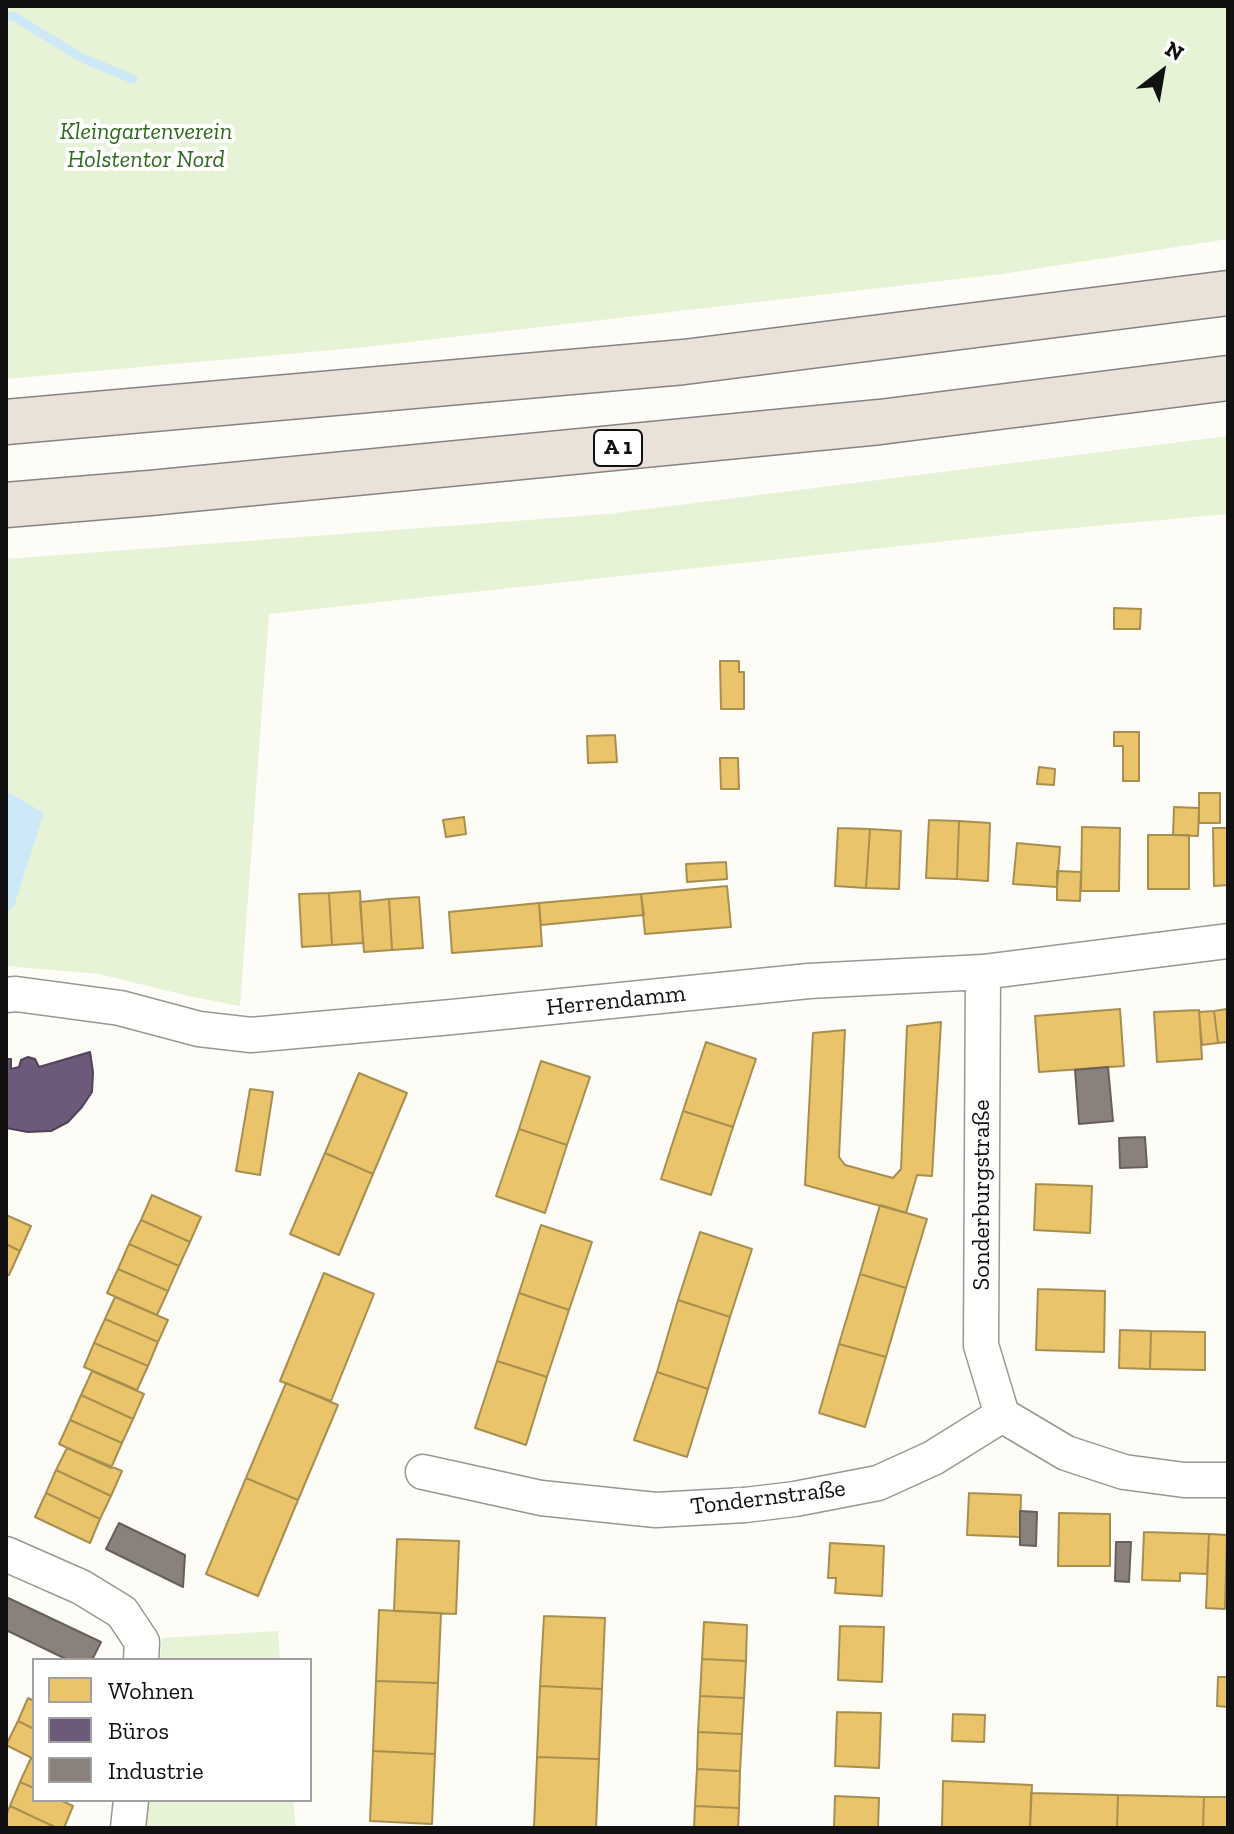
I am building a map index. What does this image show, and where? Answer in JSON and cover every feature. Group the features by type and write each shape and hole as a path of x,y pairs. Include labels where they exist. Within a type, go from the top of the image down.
{"highway":[{"path":"6,422 684,362 1227,293"},
{"name":"A 1","path":"6,505 880,422 1228,378"}],"street":[{"name":"Herrendamm","path":"6,995 120,1008 199,1029 251,1035 809,981 983,972 1228,941"},
{"name":"Sonderburgstraße","path":"983,972 981,1345 1002,1415"},
{"name":"Tondernstraße","path":"423,1472 541,1498 643,1509 745,1505 878,1483 933,1458 1002,1415"},
{"path":"1002,1415 1066,1453 1124,1472 1184,1480 1228,1480"},
{"path":"6,1554 81,1587 122,1612 142,1642 141,1658"},
{"path":"128,1828 131,1802"}],"green space":[{"name":"Kleingartenverein Holstentor Nord","path":"6,6 1228,6 1228,239 1002,274 366,347 6,379"},
{"path":"1228,436 1228,514 1040,531 269,614 240,1006 99,974 6,966 6,912 43,813 6,791 6,559 608,514"},
{"path":"278,1631 280,1658 160,1658 162,1638"},
{"path":"146,1802 293,1802 296,1828 143,1828"}],"water":[{"path":"6,791 44,813 14,906 7,913"}],"building: Wohnen":[{"path":"1114,608 1141,609 1140,629 1114,629"},
{"path":"720,661 739,661 739,672 744,672 744,709 721,709"},
{"path":"1114,732 1139,732 1139,781 1123,781 1123,746 1114,746"},
{"path":"615,735 617,762 588,763 587,736"},
{"path":"720,758 738,758 739,789 721,789"},
{"path":"1039,767 1055,769 1054,785 1037,784"},
{"path":"1199,793 1220,793 1220,823 1199,823"},
{"path":"1174,807 1199,808 1198,836 1173,835"},
{"path":"464,817 466,834 446,837 443,820"},
{"path":"929,820 959,821 957,879 926,878"},
{"path":"959,821 990,823 988,881 957,879"},
{"path":"1082,827 1120,828 1119,891 1081,891"},
{"path":"838,828 870,829 866,888 835,886"},
{"path":"1213,828 1228,828 1228,885 1214,886"},
{"path":"870,829 901,831 899,889 866,888"},
{"path":"1148,835 1189,835 1189,889 1148,889"},
{"path":"1017,843 1060,847 1057,887 1013,884"},
{"path":"726,862 727,879 687,882 686,864"},
{"path":"1057,871 1081,872 1080,901 1057,900"},
{"path":"727,886 731,927 645,934 641,894"},
{"path":"360,891 363,943 332,945 329,893"},
{"path":"329,893 332,945 302,947 299,894"},
{"path":"641,894 644,915 541,925 539,903"},
{"path":"419,897 423,948 392,950 389,899"},
{"path":"389,899 392,950 364,952 360,902"},
{"path":"539,903 542,946 452,953 449,912"},
{"path":"1120,1009 1124,1066 1039,1072 1035,1016"},
{"path":"1227,1009 1228,1042 1218,1043 1214,1011"},
{"path":"1199,1010 1202,1059 1157,1062 1154,1012"},
{"path":"1214,1011 1218,1043 1202,1045 1199,1012"},
{"path":"941,1022 932,1176 917,1175 906,1213 805,1185 813,1033 845,1030 839,1157 845,1165 893,1178 901,1169 907,1026"},
{"path":"706,1042 756,1059 733,1127 683,1111"},
{"path":"541,1061 590,1077 567,1145 519,1129"},
{"path":"359,1073 407,1093 373,1174 325,1153"},
{"path":"250,1089 273,1092 260,1175 236,1171"},
{"path":"683,1111 733,1127 711,1195 661,1179"},
{"path":"519,1129 567,1145 545,1213 496,1196"},
{"path":"325,1153 373,1174 339,1255 290,1234"},
{"path":"1036,1184 1092,1186 1090,1233 1034,1230"},
{"path":"152,1195 201,1217 190,1242 141,1220"},
{"path":"880,1205 927,1219 906,1288 860,1274"},
{"path":"6,1215 31,1226 20,1251 6,1244"},
{"path":"141,1220 190,1242 179,1266 129,1244"},
{"path":"541,1225 592,1242 569,1310 519,1293"},
{"path":"700,1232 752,1249 730,1317 678,1300"},
{"path":"6,1244 20,1251 9,1275 6,1274"},
{"path":"129,1244 179,1266 168,1291 118,1269"},
{"path":"118,1269 168,1291 157,1315 107,1293"},
{"path":"324,1273 374,1294 331,1401 280,1381"},
{"path":"860,1274 906,1288 886,1357 839,1344"},
{"path":"1038,1289 1105,1291 1104,1352 1036,1350"},
{"path":"519,1293 569,1310 547,1377 497,1361"},
{"path":"115,1297 168,1320 158,1342 105,1319"},
{"path":"678,1300 730,1317 708,1389 657,1372"},
{"path":"105,1319 158,1342 148,1366 94,1343"},
{"path":"1120,1330 1151,1331 1150,1369 1119,1368"},
{"path":"1151,1331 1205,1332 1205,1370 1150,1369"},
{"path":"94,1343 148,1366 137,1390 84,1367"},
{"path":"839,1344 886,1357 865,1427 819,1413"},
{"path":"497,1361 547,1377 526,1445 475,1428"},
{"path":"92,1371 144,1394 133,1419 81,1395"},
{"path":"657,1372 708,1389 687,1457 634,1440"},
{"path":"286,1383 338,1405 298,1500 246,1478"},
{"path":"81,1395 133,1419 122,1443 70,1420"},
{"path":"70,1420 122,1443 111,1468 59,1444"},
{"path":"67,1448 122,1471 111,1496 56,1470"},
{"path":"56,1470 111,1496 100,1519 46,1493"},
{"path":"246,1478 298,1500 258,1596 206,1574"},
{"path":"46,1493 100,1519 90,1543 35,1517"},
{"path":"969,1493 1021,1495 1020,1537 967,1535"},
{"path":"1059,1513 1110,1514 1110,1566 1058,1566"},
{"path":"1144,1532 1209,1534 1207,1574 1180,1573 1180,1581 1142,1580"},
{"path":"1209,1534 1227,1535 1225,1609 1206,1608"},
{"path":"397,1539 459,1541 456,1614 394,1611"},
{"path":"830,1543 884,1546 882,1596 835,1593 836,1578 828,1578"},
{"path":"379,1610 441,1613 438,1683 376,1681"},
{"path":"544,1616 605,1618 602,1689 540,1686"},
{"path":"704,1622 747,1625 746,1661 702,1659"},
{"path":"840,1626 884,1627 882,1682 838,1680"},
{"path":"702,1659 746,1661 744,1698 700,1696"},
{"path":"1218,1677 1228,1677 1228,1707 1217,1706"},
{"path":"376,1681 438,1683 435,1754 373,1751"},
{"path":"540,1686 602,1689 599,1759 537,1757"},
{"path":"700,1696 744,1698 742,1734 698,1732"},
{"path":"28,1698 32,1700 32,1728 18,1721"},
{"path":"837,1712 881,1713 879,1768 835,1766"},
{"path":"953,1714 985,1715 984,1742 952,1741"},
{"path":"18,1721 32,1728 32,1758 6,1745"},
{"path":"698,1732 742,1734 740,1771 697,1769"},
{"path":"373,1751 435,1754 432,1824 370,1821"},
{"path":"537,1757 599,1759 596,1828 534,1827"},
{"path":"31,1758 32,1758 32,1787 20,1782"},
{"path":"697,1769 740,1771 739,1808 695,1806"},
{"path":"943,1781 1032,1785 1030,1828 942,1828"},
{"path":"20,1782 32,1787 32,1802 64,1802 73,1806 64,1828 57,1828 10,1806"},
{"path":"1031,1793 1118,1795 1117,1828 1030,1828"},
{"path":"1118,1795 1204,1797 1203,1828 1117,1828"},
{"path":"835,1796 879,1798 878,1828 834,1828"},
{"path":"1204,1797 1228,1797 1228,1828 1203,1828"},
{"path":"10,1806 57,1828 6,1828"},
{"path":"695,1806 739,1808 738,1828 694,1828"}],"building: Büros":[{"path":"90,1052 92,1092 68,1122 51,1131 28,1132 6,1128 6,1059 11,1059 11,1069 19,1067 21,1060 28,1057 35,1059 39,1067"}],"building: Industrie":[{"path":"1108,1067 1113,1121 1079,1124 1075,1070"},
{"path":"1145,1137 1147,1167 1120,1168 1119,1138"},
{"path":"1020,1511 1037,1512 1036,1546 1020,1545"},
{"path":"119,1523 185,1555 183,1587 106,1549"},
{"path":"1116,1542 1131,1542 1129,1582 1115,1581"},
{"path":"6,1597 101,1642 93,1658 64,1658 6,1630"}],"waterway":[{"path":"6,16 13,16 82,58 133,79"}]}
